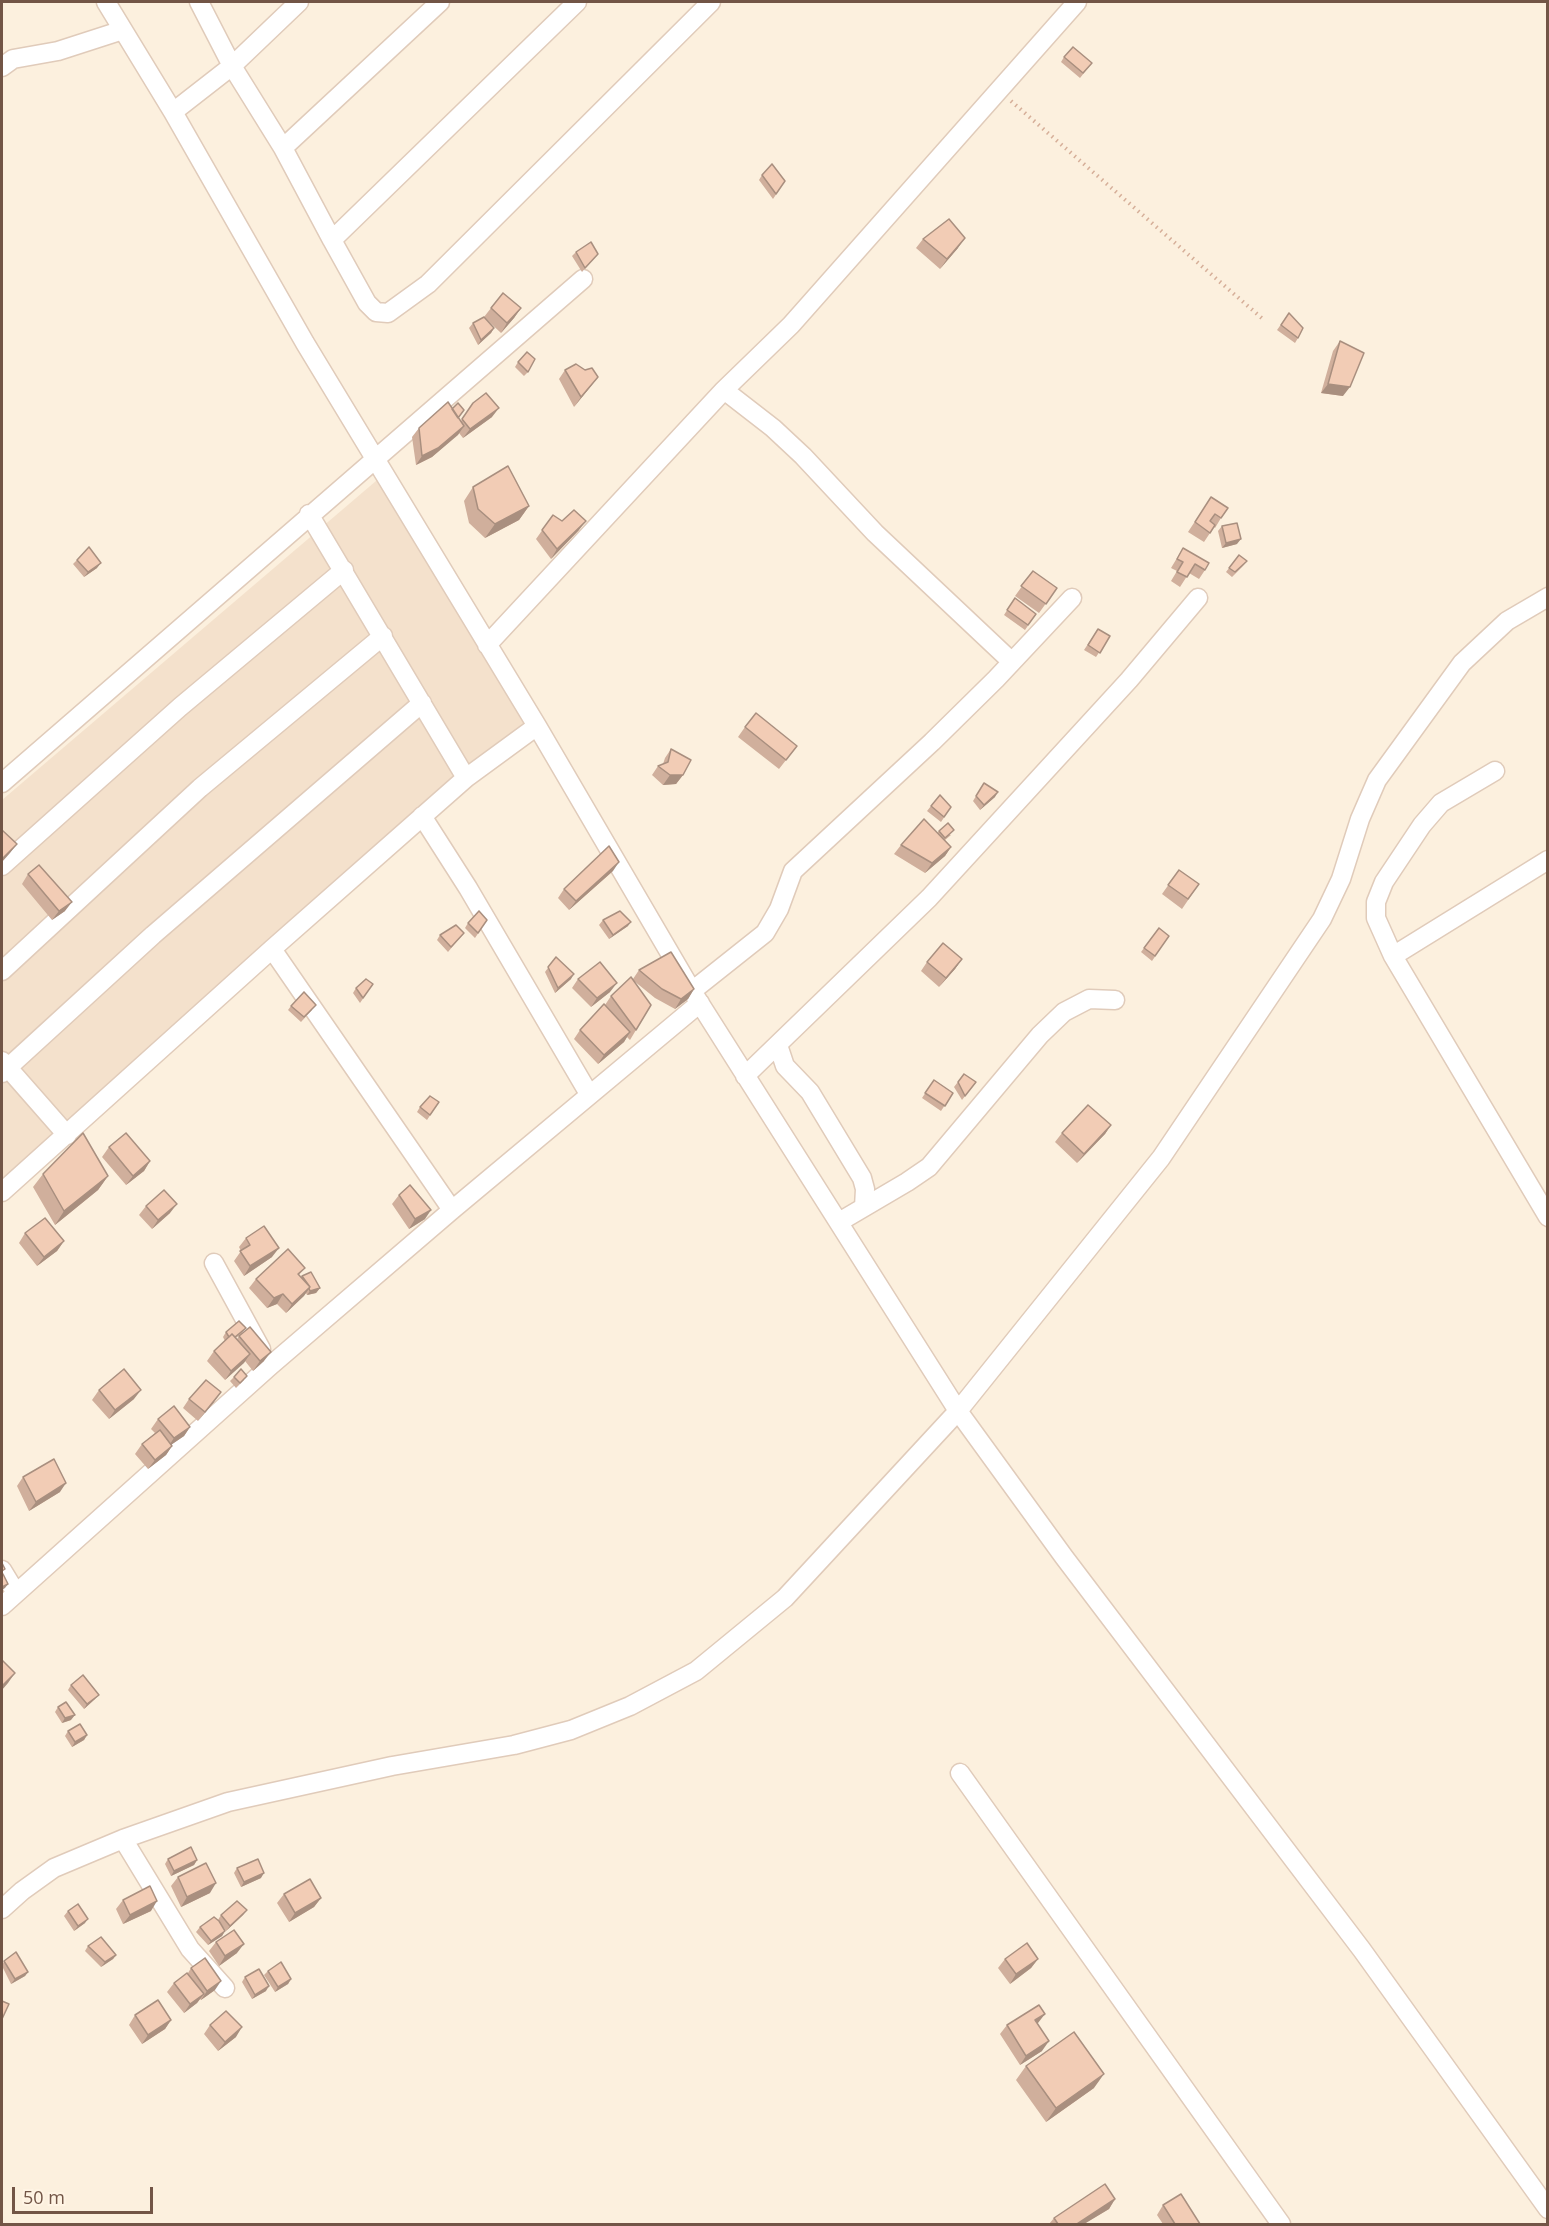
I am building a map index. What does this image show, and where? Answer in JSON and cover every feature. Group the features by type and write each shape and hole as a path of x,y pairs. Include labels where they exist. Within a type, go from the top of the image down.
{"street":[{"path":"105,2 173,112 305,343 537,726 696,997 958,1411 1064,1557 1362,1950 1548,2209"},
{"path":"199,2 232,66 283,148 367,303 376,312 388,313 428,284 711,2"},
{"path":"173,112 232,66 299,2"},
{"path":"283,148 440,2"},
{"path":"332,240 577,2"},
{"path":"487,645 724,390 791,325 1077,2"},
{"path":"2,67 13,59 58,51 123,30"},
{"path":"2,783 309,514 377,459 583,279"},
{"path":"724,390 788,442 875,533 1012,662"},
{"path":"309,514 466,778"},
{"path":"2,866 180,707 344,570"},
{"path":"2,1909 21,1891 54,1868 123,1839 228,1802 392,1766 514,1745 571,1730 630,1706 696,1671 784,1598 958,1411 1161,1158 1322,920 1341,879 1360,819 1377,780 1462,663 1508,621 1548,597"},
{"path":"2,1606 270,1366 589,1094 765,933 779,909 793,871 932,742 1072,598"},
{"path":"746,1076 929,898 1129,680 1198,598"},
{"path":"2,971 200,788 383,636"},
{"path":"67,1135 4,1067 422,703"},
{"path":"2,1192 422,816 466,778 537,726"},
{"path":"1495,771 1441,803 1422,825 1384,882 1376,902 1376,918 1393,956 1548,1217"},
{"path":"422,816 468,888 589,1094"},
{"path":"1393,956 1548,860"},
{"path":"272,949 452,1210"},
{"path":"839,1222 929,1167 1040,1035 1064,1012 1089,999 1115,1000"},
{"path":"778,1044 785,1066 810,1092 862,1178 865,1189 864,1207"},
{"path":"214,1263 270,1366"},
{"path":"2,1570 16,1593"},
{"path":"960,1773 1281,2224"},
{"path":"123,1839 184,1940 225,1988"}],"path":[{"path":"999,91 1264,320"}],"shaded area":[{"path":"383,475 529,718 2,1198 2,800"}],"building":[{"path":"1073,47 1092,63 1083,73 1064,57"},
{"path":"772,164 785,181 776,194 762,175"},
{"path":"949,219 965,238 947,259 923,239"},
{"path":"591,242 598,254 585,268 576,252"},
{"path":"503,293 521,308 507,323 491,308"},
{"path":"1289,313 1303,328 1298,338 1281,325"},
{"path":"484,317 494,328 481,340 473,323"},
{"path":"1340,341 1364,353 1350,387 1328,384"},
{"path":"527,352 535,359 528,372 518,362"},
{"path":"576,364 585,370 592,368 598,377 581,397 565,370"},
{"path":"486,393 499,408 470,429 462,419 473,403"},
{"path":"448,402 464,426 438,448 422,456 419,428"},
{"path":"458,403 464,410 458,418 452,409"},
{"path":"508,466 529,506 495,524 478,509 473,487"},
{"path":"1211,497 1228,508 1221,518 1215,514 1210,521 1215,525 1210,533 1195,522"},
{"path":"574,510 586,521 557,549 542,530 553,515 562,521"},
{"path":"1237,523 1241,539 1226,543 1222,526"},
{"path":"89,547 101,563 88,572 77,560"},
{"path":"1183,548 1209,563 1205,570 1195,564 1187,577 1177,572 1183,562 1177,559"},
{"path":"1239,555 1247,561 1235,572 1229,568"},
{"path":"1033,571 1057,588 1046,604 1021,586"},
{"path":"1015,598 1036,614 1028,625 1007,610"},
{"path":"1098,629 1110,636 1100,653 1088,645"},
{"path":"756,713 797,746 786,760 745,727"},
{"path":"671,749 691,760 683,775 670,775 658,766 668,762"},
{"path":"984,783 998,792 984,805 976,796"},
{"path":"940,795 951,807 944,817 931,806"},
{"path":"924,819 951,847 932,863 901,845"},
{"path":"948,823 954,830 945,838 939,831"},
{"path":"2,830 17,844 2,859"},
{"path":"609,846 619,862 576,901 564,889"},
{"path":"39,865 72,902 59,911 28,874"},
{"path":"1179,870 1199,884 1188,899 1168,885"},
{"path":"479,911 487,920 478,933 468,923"},
{"path":"620,911 631,922 613,935 603,920"},
{"path":"456,925 464,933 451,947 440,935"},
{"path":"1159,928 1169,936 1155,956 1144,948"},
{"path":"943,943 962,959 946,978 927,962"},
{"path":"671,952 694,989 681,999 662,989 639,970"},
{"path":"556,957 574,974 558,988 548,967"},
{"path":"600,962 617,983 597,998 578,979"},
{"path":"631,977 651,1005 636,1030 611,996"},
{"path":"366,979 373,984 363,998 356,988"},
{"path":"304,992 316,1005 304,1017 291,1006"},
{"path":"604,1004 630,1032 604,1055 580,1030"},
{"path":"964,1074 976,1082 965,1096 958,1082"},
{"path":"934,1080 953,1093 945,1106 925,1093"},
{"path":"430,1096 439,1102 430,1115 420,1107"},
{"path":"1088,1105 1111,1125 1084,1154 1062,1133"},
{"path":"83,1133 108,1176 64,1211 43,1174"},
{"path":"126,1133 150,1161 133,1176 109,1147"},
{"path":"410,1185 431,1210 415,1219 399,1195"},
{"path":"164,1190 177,1204 158,1220 146,1206"},
{"path":"45,1218 64,1241 44,1257 25,1233"},
{"path":"264,1226 279,1248 250,1266 240,1251 250,1245 246,1238"},
{"path":"288,1249 305,1268 298,1274 310,1287 292,1304 283,1294 274,1298 256,1279"},
{"path":"311,1272 320,1288 310,1291 310,1287 302,1276"},
{"path":"239,1321 246,1328 235,1337 232,1334 229,1337 226,1332"},
{"path":"250,1327 271,1352 260,1361 239,1336"},
{"path":"232,1334 250,1354 231,1371 214,1351"},
{"path":"124,1369 141,1390 115,1410 99,1390"},
{"path":"241,1369 247,1376 240,1383 234,1377"},
{"path":"206,1380 221,1392 205,1412 189,1399"},
{"path":"174,1406 190,1427 174,1438 158,1419"},
{"path":"160,1430 172,1446 155,1460 142,1444"},
{"path":"54,1459 66,1483 36,1502 23,1477"},
{"path":"2,1575 8,1584 2,1587"},
{"path":"2,1660 15,1673 2,1686"},
{"path":"83,1675 99,1695 87,1704 71,1685"},
{"path":"66,1702 75,1715 65,1718 58,1707"},
{"path":"80,1724 87,1735 75,1742 68,1731"},
{"path":"191,1847 197,1860 174,1871 168,1859"},
{"path":"258,1859 264,1873 244,1882 237,1868"},
{"path":"206,1863 216,1883 187,1897 178,1877"},
{"path":"310,1879 321,1898 295,1913 284,1894"},
{"path":"150,1886 157,1901 130,1915 123,1900"},
{"path":"237,1901 247,1910 230,1926 221,1915"},
{"path":"78,1904 88,1919 78,1926 68,1911"},
{"path":"214,1917 225,1931 211,1941 200,1927"},
{"path":"234,1930 244,1944 225,1956 216,1942"},
{"path":"101,1937 116,1955 105,1962 88,1946"},
{"path":"1027,1943 1038,1959 1016,1974 1005,1959"},
{"path":"16,1952 28,1972 15,1979 4,1961"},
{"path":"205,1958 221,1981 207,1991 191,1968"},
{"path":"281,1962 291,1979 278,1987 268,1971"},
{"path":"259,1969 269,1986 255,1995 245,1977"},
{"path":"187,1973 204,1994 190,2004 174,1983"},
{"path":"158,2000 171,2020 148,2035 135,2015"},
{"path":"2,2001 9,2004 2,2019"},
{"path":"1039,2005 1045,2014 1035,2020 1049,2041 1026,2056 1007,2025"},
{"path":"226,2011 242,2027 225,2042 210,2025"},
{"path":"1074,2032 1104,2074 1056,2108 1026,2066"},
{"path":"1105,2184 1115,2199 1077,2224 1058,2224 1054,2218"},
{"path":"1181,2194 1200,2224 1175,2224 1163,2205"}]}
